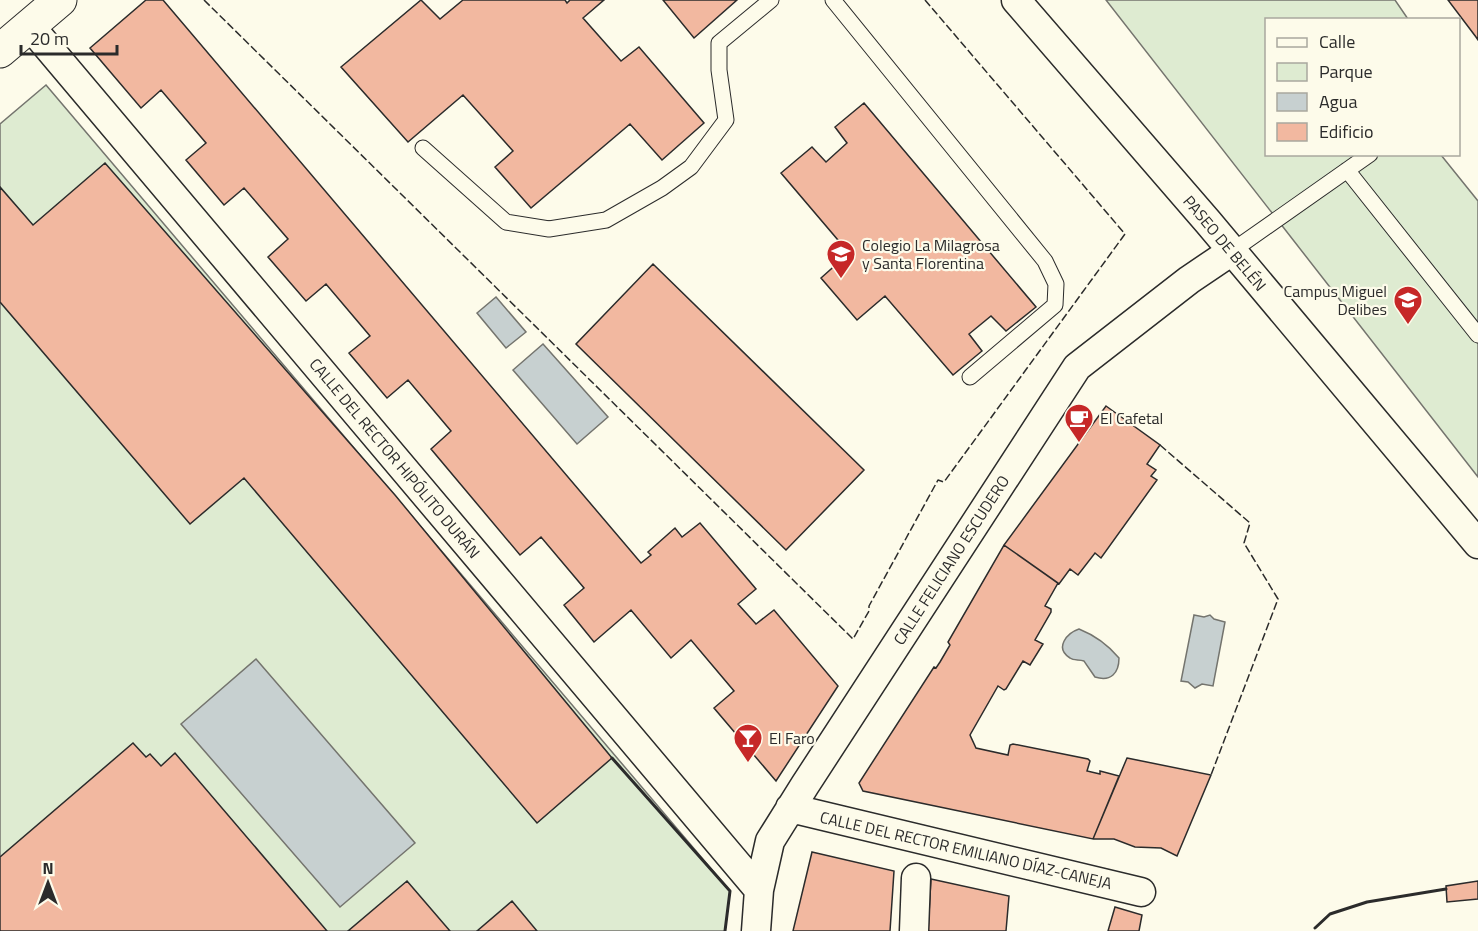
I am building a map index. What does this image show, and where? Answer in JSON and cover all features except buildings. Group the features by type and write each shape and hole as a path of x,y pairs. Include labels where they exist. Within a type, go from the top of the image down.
{"main road":[{"path":"0,51 60,0"}],"street":[{"name":"PASEO DE BELÉN","path":"1016,0 1232,251 1478,544"},
{"name":"CALLE DEL RECTOR HIPÓLITO DURÁN","path":"30,26 759,890"},
{"name":"CALLE FELICIANO ESCUDERO","path":"756,931 759,890 770,841 1077,367 1189,280 1232,251"},
{"name":"CALLE DEL RECTOR EMILIANO DÍAZ-CANEJA","path":"790,808 1141,892"},
{"path":"914,931 916,878"}],"lane":[{"path":"423,148 506,222 549,229 606,220 662,188 691,167 726,120 719,70 719,44 771,0"},
{"path":"833,0 1045,261 1056,284 1055,305 970,377"},
{"path":"1232,251 1367,156"},
{"path":"1347,170 1478,335"}],"green space":[{"name":"Campus Miguel Delibes","path":"1106,0 1395,0 1407,18 1265,18 1265,156 1442,156 1478,201 1478,477"},
{"path":"46,85 730,891 725,931 0,931 0,124"}],"water":[{"path":"496,297 526,332 506,348 477,313"},
{"path":"543,344 608,417 577,444 513,370"},
{"path":"1194,615 1204,617 1210,615 1214,619 1225,622 1213,686 1202,684 1195,688 1188,682 1181,681"},
{"path":"1079,629 1101,641 1119,658 1118,668 1113,675 1106,678 1095,677 1084,661 1072,659 1065,654 1064,641"},
{"path":"256,659 415,843 340,907 181,724"}],"fence":[{"path":"204,0 853,639 938,480 944,482 1125,234 925,0"},
{"path":"1160,445 1250,523 1244,543 1278,599 1211,775"}],"wall":[{"path":"612,758 730,891 725,931"},
{"path":"1315,928 1330,914 1367,902 1446,889"}],"place":[{"name":"Colegio La Milagrosa y Santa Florentina","path":"841,280"},
{"name":"Campus Miguel Delibes","path":"1408,326"},
{"name":"El Cafetal","path":"1079,444"},
{"name":"El Faro","path":"748,764"}]}
